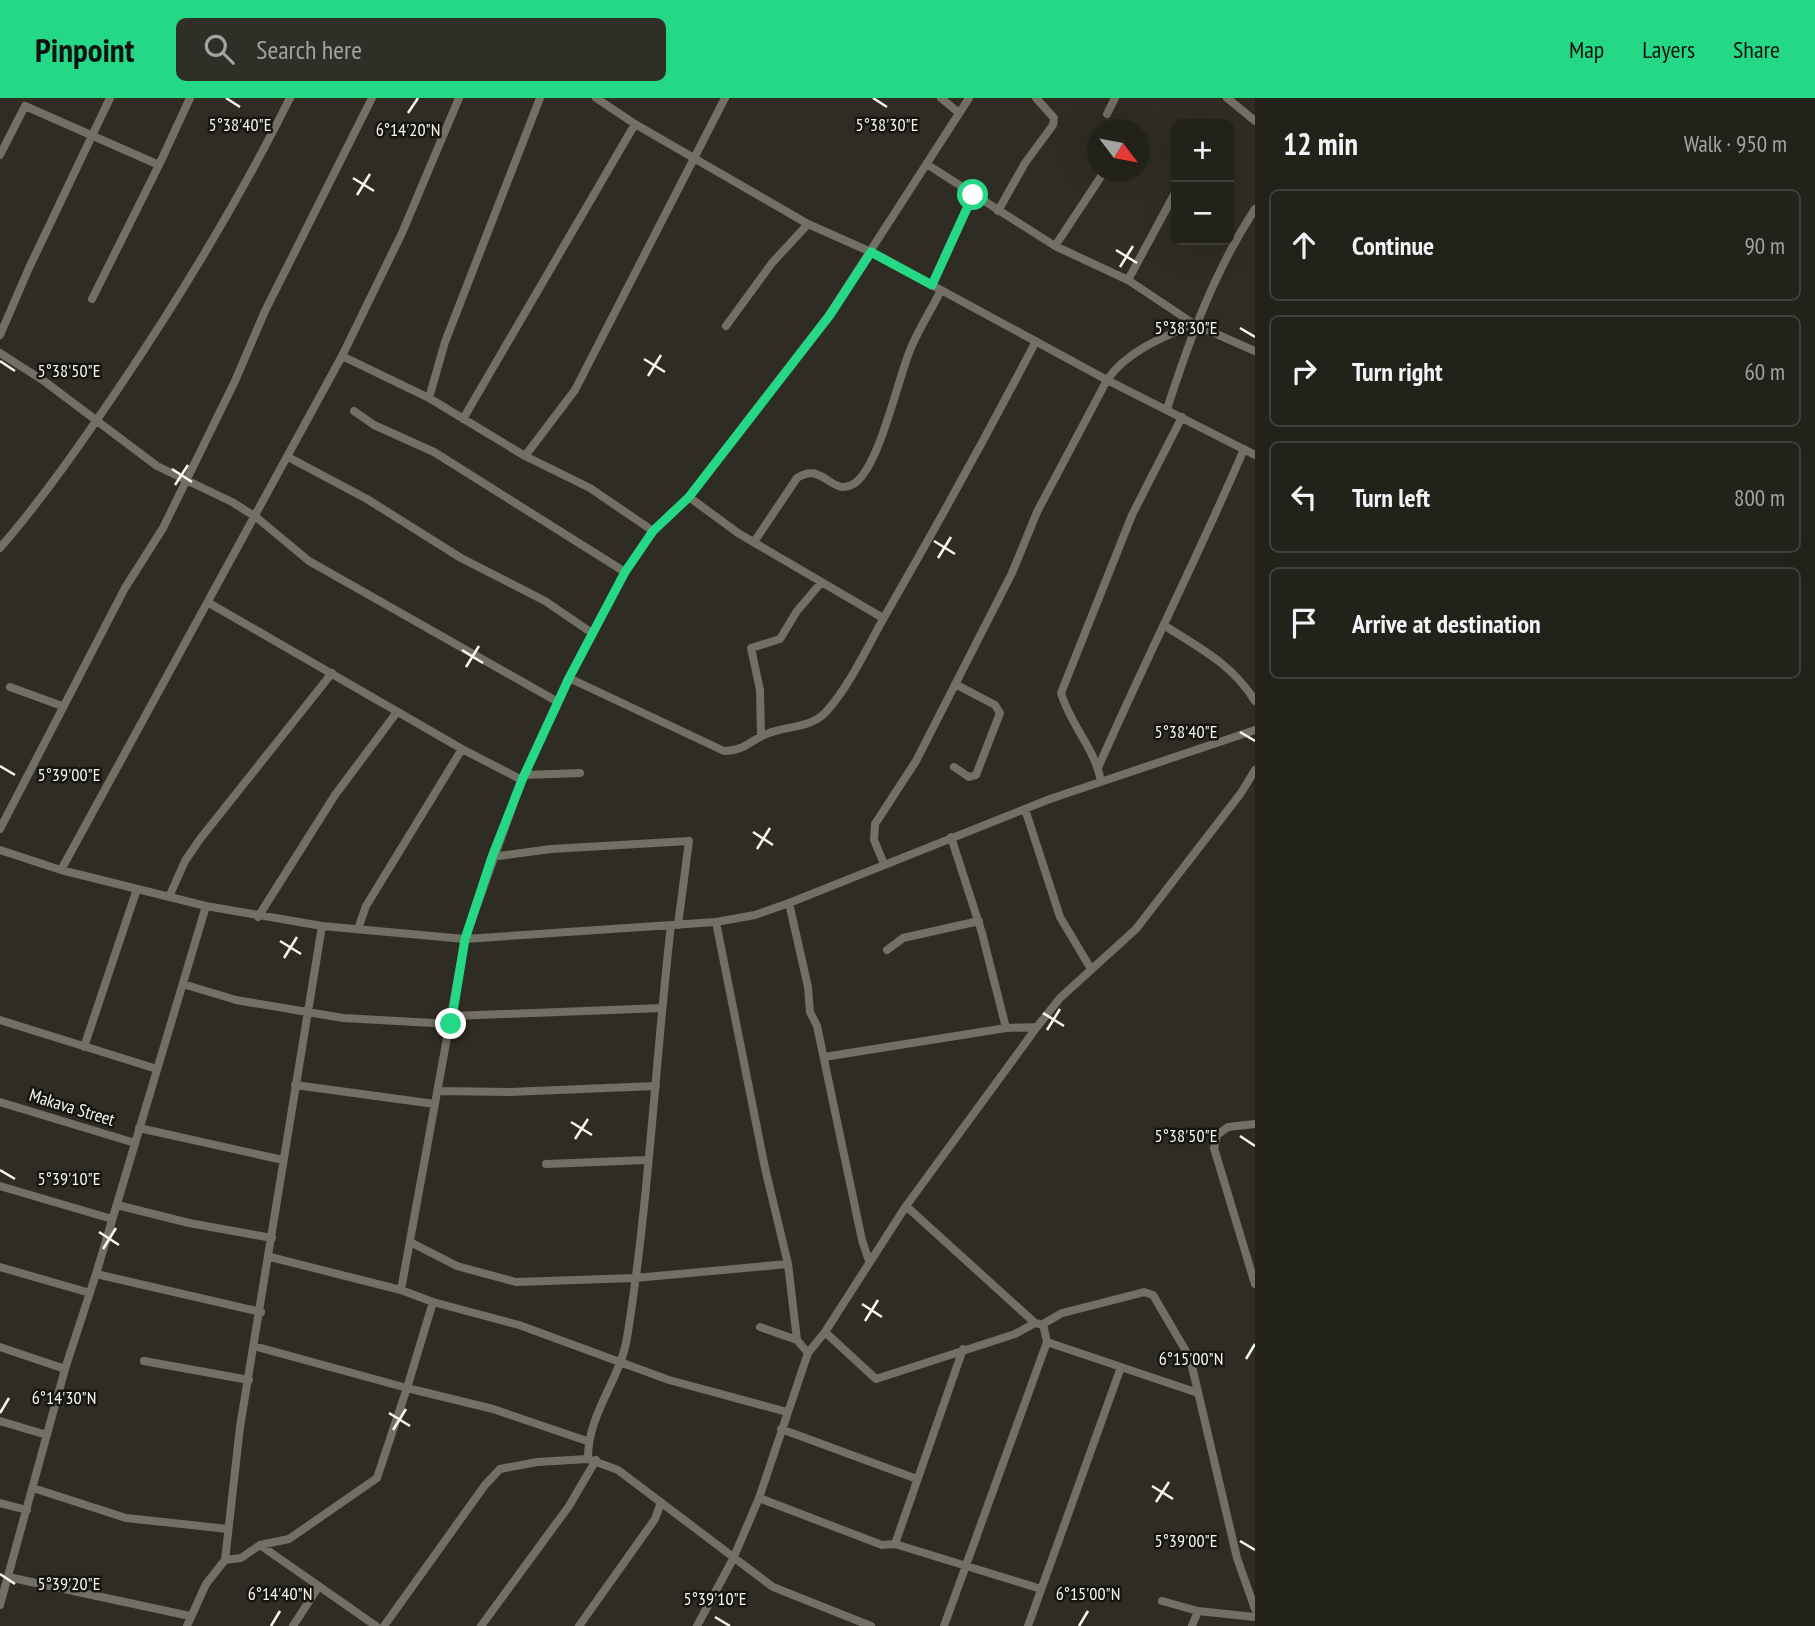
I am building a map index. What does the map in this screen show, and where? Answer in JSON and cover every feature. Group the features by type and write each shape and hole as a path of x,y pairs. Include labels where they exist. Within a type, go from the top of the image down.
{"street":[{"path":"0,335 110,98"},
{"path":"92,299 190,98"},
{"path":"0,548 74,455 96,422 223,224 290,98"},
{"path":"0,829 125,588 163,528 372,98"},
{"path":"61,870 342,356 402,233 459,98"},
{"path":"429,398 445,342 540,98"},
{"path":"596,98 635,124 808,224 871,252 1107,380 1255,455"},
{"path":"525,456 575,390 725,98"},
{"path":"941,98 959,113"},
{"path":"401,1290 465,939 492,857 523,778 569,678 625,572 653,531 689,497 830,315 969,98"},
{"path":"998,211 1025,163 1053,125 1054,118 1036,98"},
{"path":"1107,114 1115,98"},
{"path":"1227,98 1255,121"},
{"path":"0,155 27,102 159,165"},
{"path":"463,419 635,124"},
{"path":"928,165 1055,246 1128,280 1194,324 1255,351"},
{"path":"1055,246 1097,182"},
{"path":"932,285 973,195"},
{"path":"1128,280 1171,200"},
{"path":"1167,409 1194,324 1229,249 1255,209"},
{"path":"726,327 772,263 808,224"},
{"path":"754,542 797,478 806,472 815,472 838,487 851,486 859,479 882,435 909,352 941,290"},
{"path":"884,864 874,840 875,824 916,761 1012,573 1037,512 1107,380 1116,366 1131,355 1194,324"},
{"path":"569,678 724,751 750,746 761,736 814,722 826,712 961,485 1036,341"},
{"path":"0,354 44,380 157,466 185,478 256,517 274,536 309,561 558,702"},
{"path":"342,356 429,398 525,456 590,488 653,531"},
{"path":"354,411 374,425 433,452 625,572"},
{"path":"1101,781 1098,768 1065,708 1061,693 1132,515 1182,417"},
{"path":"1098,768 1133,686 1165,626 1244,449"},
{"path":"288,457 367,499 461,558 545,601 592,634"},
{"path":"689,497 820,584 883,618"},
{"path":"761,736 760,690 751,648 775,643 780,639 797,611 820,584"},
{"path":"209,603 462,749 523,778 580,772"},
{"path":"1165,626 1217,658 1236,675 1255,701"},
{"path":"169,897 185,861 200,839 332,673"},
{"path":"954,767 969,777 976,775 1000,713 995,705 955,684"},
{"path":"10,687 62,706"},
{"path":"258,917 335,795 397,712"},
{"path":"0,850 61,870 206,906 322,926 465,939 716,922 755,915 789,904 1025,809 1101,781 1172,761 1255,730"},
{"path":"358,929 366,906 462,749"},
{"path":"697,1626 733,1559 758,1498 808,1353 825,1332 905,1206 1037,1027 1060,998 1136,929 1241,793 1255,770"},
{"path":"1025,809 1060,917 1091,969"},
{"path":"951,837 979,921 1006,1028"},
{"path":"481,1626 569,1506 592,1460 587,1441 626,1343 656,1086 662,1008 691,843 686,840 551,849 492,857"},
{"path":"84,1047 137,889"},
{"path":"789,904 808,987 810,1012 817,1026 862,1240 869,1261"},
{"path":"0,1605 3,1586 8,1577 65,1369 206,906"},
{"path":"887,950 902,938 979,921"},
{"path":"716,922 765,1168 788,1264 797,1340"},
{"path":"187,1626 206,1584 226,1560 254,1346 322,926"},
{"path":"183,984 236,1000 343,1018 452,1020 662,1008"},
{"path":"0,1020 157,1069"},
{"path":"824,1057 1006,1028 1037,1027"},
{"path":"295,1085 435,1104"},
{"path":"438,1091 510,1092 656,1086"},
{"name":"Makava Street","path":"0,1102 135,1143"},
{"path":"1255,1124 1228,1127 1217,1135 1214,1148 1255,1284"},
{"path":"139,1128 283,1160"},
{"path":"546,1164 648,1160"},
{"path":"0,1186 112,1219"},
{"path":"117,1205 189,1223 272,1238"},
{"path":"905,1206 1039,1324 1046,1342 944,1626"},
{"path":"410,1242 457,1266 516,1282 635,1278 788,1264"},
{"path":"270,1258 401,1290 433,1302 519,1325 578,1345 618,1363 787,1412"},
{"path":"0,1267 90,1293"},
{"path":"96,1274 261,1312"},
{"path":"825,1332 876,1379 1015,1334 1062,1313 1144,1292 1153,1295 1190,1358 1237,1558 1255,1609"},
{"path":"226,1560 241,1558 260,1545 289,1539 377,1478 433,1302"},
{"path":"760,1327 797,1340 808,1353"},
{"path":"1046,1342 1198,1393"},
{"path":"254,1346 492,1409 587,1441"},
{"path":"0,1347 65,1369"},
{"path":"895,1544 962,1349"},
{"path":"144,1362 249,1380"},
{"path":"1028,1626 1121,1367"},
{"path":"0,1421 47,1435"},
{"path":"781,1429 917,1479"},
{"path":"384,1626 485,1485 500,1469 537,1462 592,1460 618,1470 773,1587 871,1626"},
{"path":"33,1488 126,1518 228,1529"},
{"path":"758,1498 882,1545 895,1544 968,1564 1041,1589"},
{"path":"0,1503 27,1510"},
{"path":"579,1626 655,1519 661,1503"},
{"path":"260,1545 376,1626"},
{"path":"8,1577 190,1616"},
{"path":"293,1626 319,1586"},
{"path":"1162,1601 1198,1611 1255,1618"},
{"path":"1192,1626 1198,1611"}],"route":[{"path":"451,1024 465,939 492,857 522,780 569,678 625,572 653,531 689,497 830,315 871,252 932,285 973,195"}]}
